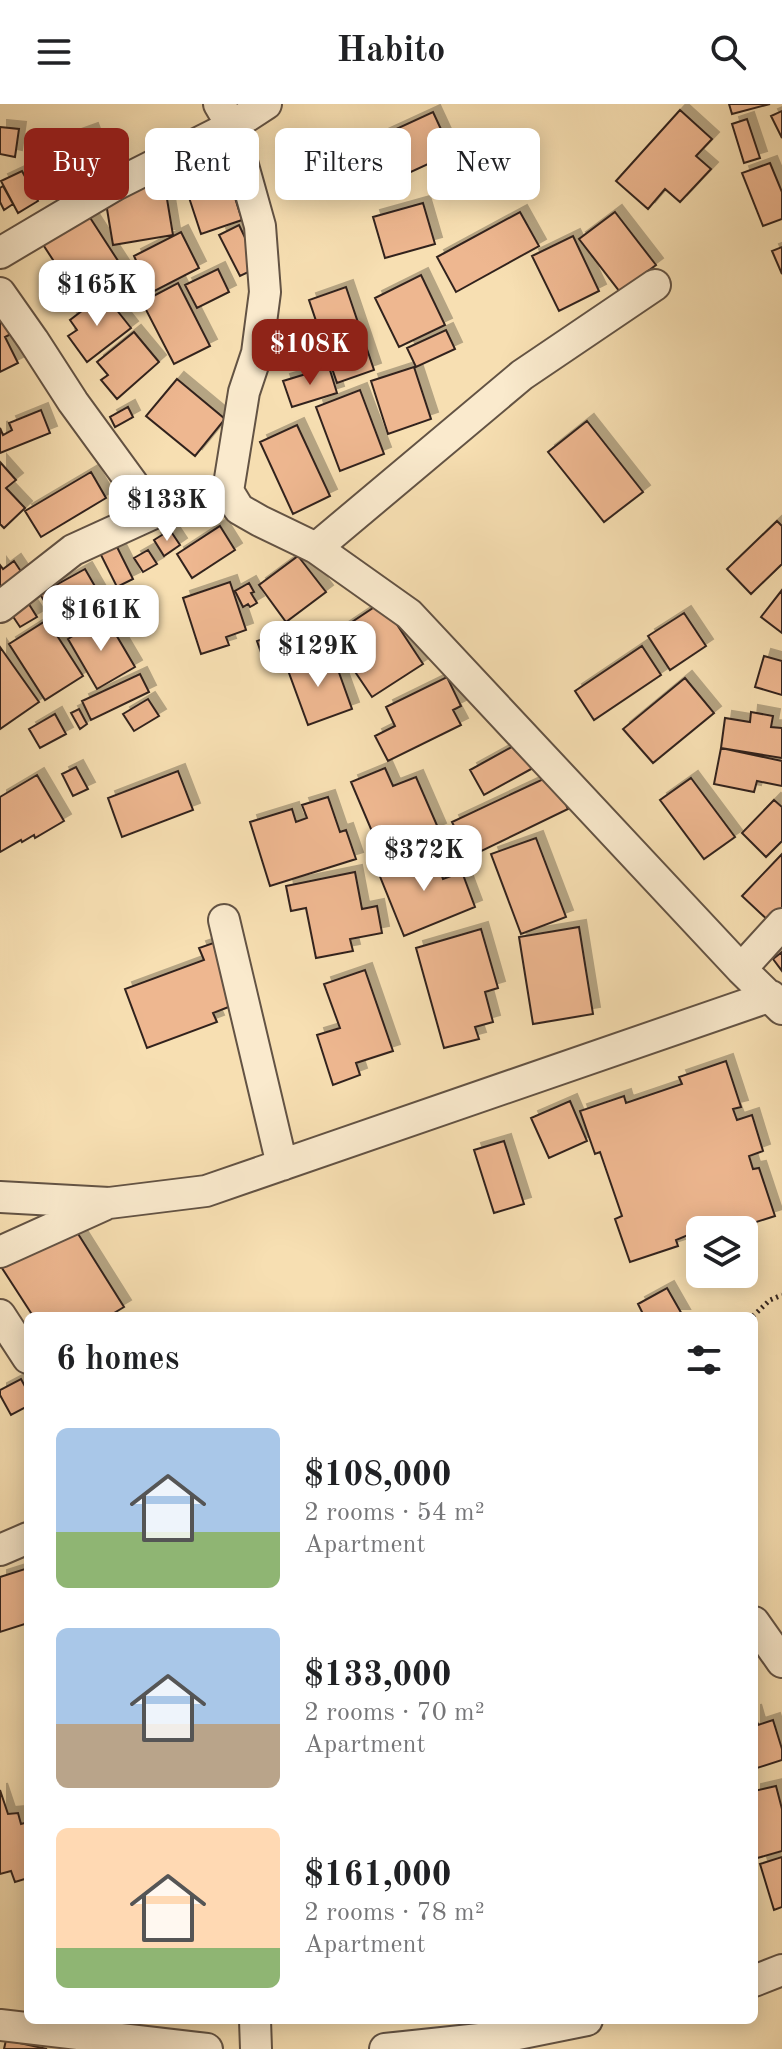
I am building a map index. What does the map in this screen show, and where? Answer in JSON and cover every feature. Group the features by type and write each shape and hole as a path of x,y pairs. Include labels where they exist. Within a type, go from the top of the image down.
{"street":[{"path":"0,253 225,115 266,104"},
{"path":"0,1197 109,1203 206,1191 777,1003 741,969 409,614 316,548 239,509 228,491 244,392 257,353 265,292 260,226 225,115"},
{"path":"316,548 522,375 655,285"},
{"path":"0,293 73,402 154,513"},
{"path":"0,607 73,550 154,513 228,491"},
{"path":"224,920 282,1165"},
{"path":"741,969 782,924"},
{"path":"0,1252 109,1203"},
{"path":"0,1315 24,1352"},
{"path":"0,1550 24,1540"},
{"path":"758,1628 782,1662"},
{"path":"758,1979 782,1970"},
{"path":"255,2024 256,2049"},
{"path":"385,2049 508,2036 567,2024"},
{"path":"0,2025 207,2049"}],"path":[{"path":"757,1312 770,1300 782,1295"}],"building":[{"path":"729,104 770,104 732,114"},
{"path":"680,110 712,139 696,156 711,169 680,202 665,189 648,209 616,181"},
{"path":"782,111 782,138 771,116"},
{"path":"433,112 440,128 427,128 427,165 411,172 411,128 398,128"},
{"path":"747,119 760,158 744,163 732,124"},
{"path":"0,127 19,129 15,157 0,154"},
{"path":"770,163 782,192 782,219 763,226 742,173"},
{"path":"22,171 24,200 38,201 18,213 1,181"},
{"path":"145,184 145,200 167,200 173,235 113,245 106,200 129,200 129,187"},
{"path":"3,186 13,204 4,210 0,202 0,188"},
{"path":"190,200 236,200 242,220 201,234"},
{"path":"423,203 435,244 385,258 373,217"},
{"path":"520,212 539,246 456,292 437,257"},
{"path":"615,212 656,265 620,292 579,239"},
{"path":"87,213 124,270 79,300 42,243"},
{"path":"239,225 259,267 240,276 219,235"},
{"path":"181,232 199,268 139,299 126,273 139,267 134,256"},
{"path":"573,236 599,291 559,311 532,256"},
{"path":"782,247 782,274 772,251"},
{"path":"218,269 229,292 197,308 185,285"},
{"path":"421,275 445,325 399,347 375,298"},
{"path":"178,283 210,346 174,364 142,302"},
{"path":"346,287 374,370 337,383 309,300"},
{"path":"104,294 131,328 87,362 68,336 77,330 70,320"},
{"path":"0,306 13,333 5,337 18,363 0,372"},
{"path":"446,330 455,349 416,367 407,348"},
{"path":"134,332 159,362 117,399 101,380 108,375 97,362"},
{"path":"329,367 337,393 292,407 283,381"},
{"path":"414,367 431,419 388,434 371,381"},
{"path":"177,379 225,419 195,456 146,416"},
{"path":"360,390 384,454 340,471 316,407"},
{"path":"128,407 133,417 115,427 110,417"},
{"path":"41,410 50,433 0,453 0,428 3,435 12,430 9,423"},
{"path":"587,421 643,492 604,522 548,452"},
{"path":"297,425 330,496 293,514 260,442"},
{"path":"0,462 16,480 6,488 25,508 4,528 0,524"},
{"path":"91,472 106,498 41,537 25,511"},
{"path":"777,521 782,526 782,564 751,594 727,569"},
{"path":"220,526 235,550 192,578 177,554"},
{"path":"170,530 180,545 164,556 154,540"},
{"path":"114,541 133,579 117,587 98,549"},
{"path":"148,550 157,564 143,572 134,558"},
{"path":"298,556 326,592 286,622 259,585"},
{"path":"14,561 26,579 0,596 0,565 3,569"},
{"path":"85,569 108,609 64,635 40,594"},
{"path":"230,582 246,630 226,637 229,645 201,654 183,598"},
{"path":"249,583 257,603 243,607 235,591"},
{"path":"782,590 782,633 761,617"},
{"path":"25,598 37,617 20,627 8,609"},
{"path":"382,602 423,664 372,697 331,636"},
{"path":"684,613 706,646 670,670 648,636"},
{"path":"105,616 135,667 97,689 68,639"},
{"path":"47,620 83,676 45,700 9,644"},
{"path":"274,635 281,655 264,661 257,641"},
{"path":"642,646 661,675 594,720 575,691"},
{"path":"0,647 39,702 0,729"},
{"path":"313,651 321,673 337,667 352,709 308,725 285,662"},
{"path":"764,656 782,661 782,695 755,687"},
{"path":"140,674 149,692 91,720 82,701"},
{"path":"447,677 461,706 453,710 461,725 388,761 375,736 395,726 386,707"},
{"path":"685,678 714,713 653,763 623,729"},
{"path":"148,699 159,716 134,731 123,714"},
{"path":"79,709 87,724 80,729 71,713"},
{"path":"751,712 773,716 771,727 782,728 782,758 721,748 725,718 750,722"},
{"path":"55,714 66,734 40,748 29,729"},
{"path":"519,743 533,768 484,795 470,770"},
{"path":"721,748 782,761 782,786 757,781 754,792 714,784"},
{"path":"76,767 88,789 73,796 62,774"},
{"path":"385,768 393,786 416,777 439,830 382,855 351,782"},
{"path":"178,771 193,810 122,837 108,798"},
{"path":"37,775 64,821 35,838 34,835 21,840 0,852 0,797"},
{"path":"552,775 568,809 469,857 452,822"},
{"path":"691,778 735,837 704,859 660,800"},
{"path":"328,797 340,832 346,830 356,859 270,886 250,822 292,809 296,822 307,818 302,805"},
{"path":"774,800 782,807 782,841 766,857 742,833"},
{"path":"536,838 566,917 521,934 491,854"},
{"path":"420,853 424,865 436,860 443,879 462,872 475,907 404,936 377,869"},
{"path":"782,854 782,913 772,924 742,896"},
{"path":"355,872 362,909 377,906 382,933 350,939 353,951 316,958 306,908 291,911 286,886"},
{"path":"579,927 593,1014 533,1024 519,937"},
{"path":"481,929 498,988 485,992 493,1022 475,1027 479,1039 444,1048 416,948"},
{"path":"222,940 231,1006 213,1013 217,1022 147,1048 125,989 204,960 199,948"},
{"path":"782,952 782,971 773,959"},
{"path":"365,970 393,1051 356,1063 360,1075 333,1085 317,1035 340,1028 324,984"},
{"path":"726,1061 741,1107 733,1109 737,1120 752,1115 763,1151 749,1156 753,1169 759,1168 775,1216 758,1221 758,1216 686,1216 686,1236 676,1240 678,1246 630,1262 615,1219 622,1216 600,1152 595,1154 580,1111 624,1096 626,1103 682,1084 679,1077"},
{"path":"570,1101 587,1141 549,1158 531,1118"},
{"path":"504,1141 524,1204 494,1213 474,1150"},
{"path":"70,1221 124,1307 116,1312 30,1312 0,1265"},
{"path":"667,1288 681,1312 642,1312 638,1304"},
{"path":"21,1379 24,1385 24,1408 11,1415 0,1390"},
{"path":"24,1569 24,1624 0,1632 0,1577"},
{"path":"773,1720 782,1749 782,1760 758,1768 758,1725"},
{"path":"776,1786 782,1809 782,1851 758,1858 758,1790"},
{"path":"0,1790 8,1814 18,1813 21,1824 24,1823 24,1879 15,1882 11,1871 0,1874"},
{"path":"782,1857 782,1907 774,1910 760,1864"},
{"path":"6,2040 47,2049 4,2049"}]}
